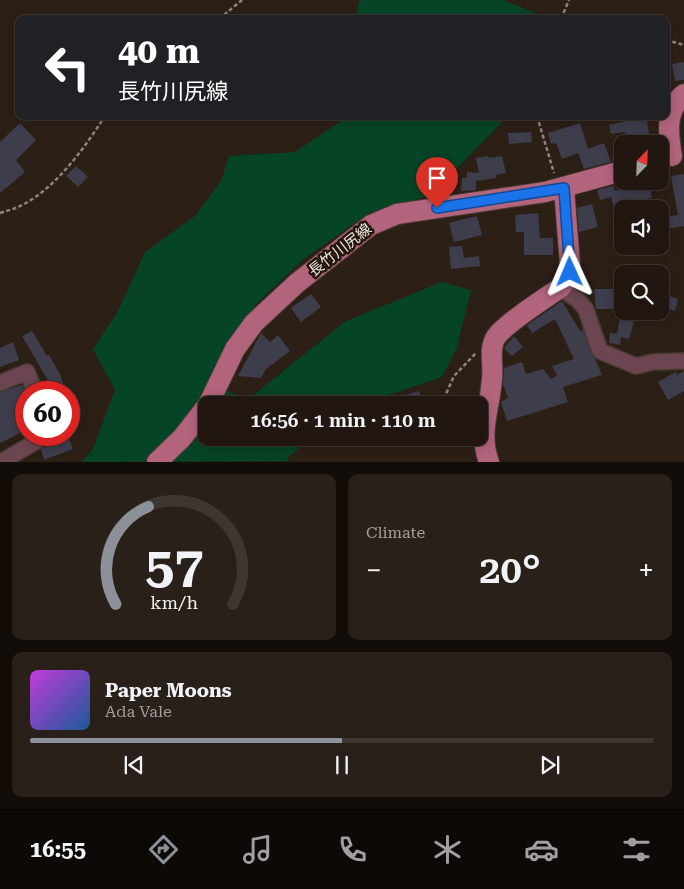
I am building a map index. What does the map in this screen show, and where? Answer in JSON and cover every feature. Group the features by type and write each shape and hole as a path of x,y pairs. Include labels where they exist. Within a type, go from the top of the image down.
{"main road":[{"path":"670,117 674,106 684,94"},
{"path":"669,120 672,156"},
{"name":"長竹川尻線","path":"212,396 235,349 254,323 297,283 371,225 402,213 564,188 614,173"},
{"path":"489,462 484,445 484,427 492,380 492,345 499,333 560,288 567,279 570,265 564,188"},
{"name":"長竹川尻線","path":"157,462 182,438 198,418"}],"street":[{"path":"560,288 578,300 586,310 600,351 636,366 653,362 684,361"},
{"path":"0,383 27,372 31,381"},
{"path":"1,462 28,446"}],"path":[{"path":"223,15 242,0"},
{"path":"563,15 569,0"},
{"path":"670,41 684,45"},
{"path":"0,213 27,202 44,190 78,154 102,120"},
{"path":"537,120 557,181 564,188"},
{"path":"445,396 454,376 479,350 492,345"}],"green space":[{"path":"360,0 503,0 541,15 355,15"},
{"path":"343,120 504,120 431,195 369,213 305,258 256,304 210,382 239,396 198,396 198,446 302,446 288,457 287,461 82,462 93,449 115,390 93,349 117,313 145,252 195,216 221,181 229,156 295,152"},
{"path":"442,282 471,290 456,350 442,377 386,396 252,396 346,321"}],"building":[{"path":"684,62 684,80 675,81 672,64"},
{"path":"623,120 647,120 649,135 626,135 625,132 611,134 609,125 623,122"},
{"path":"20,123 36,140 16,160 25,172 0,193 0,142"},
{"path":"580,123 588,149 604,143 611,162 584,169 578,153 562,159 556,143 551,144 548,133"},
{"path":"531,132 532,142 509,144 508,133"},
{"path":"488,156 489,158 502,156 506,173 496,175 496,178 476,181 476,190 461,191 462,178 467,178 467,172 479,173 476,158"},
{"path":"76,166 88,177 78,187 66,176"},
{"path":"684,174 684,226 669,228 669,216 678,215 671,176"},
{"path":"613,186 615,191 650,190 652,198 614,200 614,209 611,197 600,200 597,190"},
{"path":"592,204 598,227 579,232 577,208"},
{"path":"538,213 540,238 553,238 553,255 524,255 524,232 516,232 515,215"},
{"path":"477,216 482,235 454,242 449,223"},
{"path":"462,246 464,258 479,256 480,266 451,269 449,247"},
{"path":"594,289 614,289 614,309 596,309"},
{"path":"311,294 321,307 301,322 291,308"},
{"path":"669,296 678,299 675,311 669,309"},
{"path":"562,301 580,331 583,330 602,375 563,387 568,402 507,421 501,402 508,398 503,384 504,368 522,362 526,374 543,369 551,379 557,375 552,366 574,359 555,319 532,333 527,325"},
{"path":"619,320 634,320 629,339 621,337 620,345 609,343 610,333 617,334"},
{"path":"32,331 47,356 49,355 62,381 48,381 22,336"},
{"path":"261,333 270,342 278,335 290,351 266,369 261,378 238,376"},
{"path":"514,336 523,347 512,356 504,348"},
{"path":"13,342 19,360 0,367 0,348"},
{"path":"684,371 684,391 668,400 658,382 676,372 677,375"},
{"path":"15,387 15,436 0,443 0,392"},
{"path":"419,391 420,396 402,396"},
{"path":"47,446 72,446 73,449 44,460 41,449"}],"route":[{"path":"437,208 524,196 564,188 570,272"}]}
